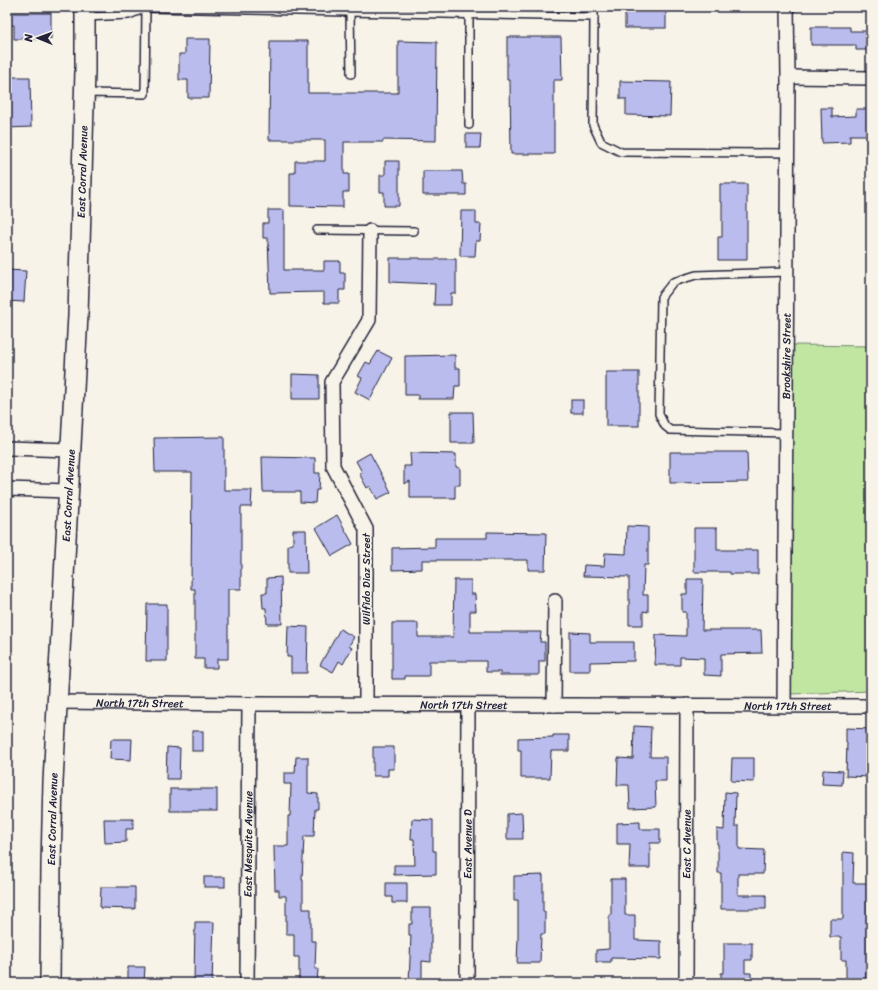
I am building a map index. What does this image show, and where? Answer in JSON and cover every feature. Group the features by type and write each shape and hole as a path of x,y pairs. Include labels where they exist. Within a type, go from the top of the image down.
{"main road":[{"name":"East Corral Avenue","path":"50,983 53,782 78,315 85,12"}],"street":[{"name":"Brookshire Street","path":"784,706 788,153 787,7"},
{"path":"788,77 871,78"},
{"name":"Wilfido Diaz Street","path":"366,705 366,529 333,466 332,382 368,320 370,231"},
{"path":"7,448 70,450"},
{"path":"7,489 68,491"},
{"path":"554,705 555,602"},
{"name":"North 17th Street","path":"57,702 366,705 871,706"},
{"name":"East Mesquite Avenue","path":"247,983 249,704"},
{"name":"East Avenue D","path":"467,983 468,705"},
{"name":"East C Avenue","path":"686,983 687,705"}],"lane":[{"path":"594,7 593,125 601,142 621,152 788,153"},
{"path":"85,12 129,15 145,8 226,8 594,17"},
{"path":"84,93 145,94 145,8"},
{"path":"350,12 350,74"},
{"path":"469,14 469,125"},
{"path":"317,230 414,231"},
{"path":"786,433 670,430 665,426 659,414 661,297 673,282 696,274 787,272"}],"green space":[{"path":"793,345 871,346 871,691 791,694"}],"building":[{"path":"625,7 666,7 666,28 625,28"},
{"path":"7,13 51,13 51,39 14,39 14,25 7,25"},
{"path":"811,27 850,27 850,31 871,31 871,50 856,50 856,45 811,45"},
{"path":"507,37 561,37 562,80 554,80 554,154 511,154 510,80 507,80"},
{"path":"185,39 210,39 209,98 188,98 188,80 179,80 179,54 185,54"},
{"path":"270,41 308,41 308,93 398,93 398,41 437,42 436,141 383,140 383,142 344,142 344,174 349,174 349,192 343,192 343,207 290,206 290,173 295,173 295,161 325,161 325,140 269,140"},
{"path":"7,77 30,77 31,127 7,128"},
{"path":"620,81 671,82 670,116 626,115 626,99 620,99"},
{"path":"821,108 832,108 832,117 856,116 856,109 871,109 871,135 850,135 850,142 822,143"},
{"path":"466,134 481,134 480,148 466,148"},
{"path":"385,161 399,161 399,206 384,206 384,192 380,192 380,175 385,175"},
{"path":"423,171 462,171 463,184 466,184 466,195 423,195"},
{"path":"720,184 747,184 747,260 718,260 718,237 722,237 722,202 720,202"},
{"path":"268,210 284,210 284,270 324,270 324,261 340,261 340,273 345,273 345,290 339,290 339,303 324,303 324,292 270,293 268,238 263,238 263,223 268,223"},
{"path":"461,211 476,211 476,224 481,224 480,241 476,241 475,256 460,256"},
{"path":"390,258 456,259 456,293 451,293 451,305 434,305 435,284 390,282"},
{"path":"7,270 26,271 24,302 7,301"},
{"path":"378,351 392,358 370,400 355,392 362,378 358,376 366,362 370,364"},
{"path":"455,355 455,368 460,368 460,386 455,386 454,399 418,399 418,395 405,395 405,356"},
{"path":"606,372 639,372 639,426 606,426"},
{"path":"292,374 319,375 319,399 292,399"},
{"path":"571,400 583,400 583,413 571,413"},
{"path":"451,412 473,412 474,443 451,443"},
{"path":"224,437 224,490 252,490 251,507 241,507 241,589 228,589 228,659 217,659 217,668 204,668 204,659 195,659 195,589 191,589 192,472 155,472 154,438"},
{"path":"670,452 747,452 748,482 670,483"},
{"path":"370,453 391,492 377,499 370,486 367,488 359,473 362,472 356,461"},
{"path":"410,453 456,454 456,467 460,468 460,485 455,485 455,498 410,498 410,481 404,484 404,466 411,466"},
{"path":"262,457 315,458 315,473 320,473 319,490 316,490 315,503 300,502 300,492 263,492"},
{"path":"337,515 353,544 332,556 316,528"},
{"path":"627,526 648,527 648,565 644,565 643,595 648,595 648,612 643,611 643,625 629,625 629,577 583,576 584,565 604,566 605,553 626,554"},
{"path":"694,528 717,528 717,550 758,550 758,574 694,572"},
{"path":"293,530 306,530 307,573 288,573 288,545 293,544"},
{"path":"487,532 546,533 545,570 528,570 528,560 422,560 422,569 392,570 392,548 435,547 435,538 487,538"},
{"path":"281,577 282,624 267,624 266,608 263,608 262,593 267,593 267,578"},
{"path":"687,579 703,579 702,630 761,630 762,653 721,654 721,676 704,675 704,658 680,657 680,665 655,665 656,635 686,636 686,612 682,612 682,594 687,594"},
{"path":"454,580 471,580 471,594 475,594 476,611 470,611 470,632 541,632 540,642 545,642 545,661 539,661 539,675 500,675 500,672 486,672 486,661 429,661 429,676 405,676 405,679 392,679 392,623 418,623 418,637 453,637"},
{"path":"147,604 167,604 167,661 146,661"},
{"path":"288,626 308,627 307,673 291,673 291,657 287,657"},
{"path":"340,629 354,637 349,646 352,648 343,664 339,661 333,672 320,665"},
{"path":"570,632 590,633 590,642 634,642 634,661 590,662 590,671 570,671"},
{"path":"634,726 651,727 650,757 666,757 666,781 655,781 656,807 630,808 629,785 617,785 618,758 633,759"},
{"path":"846,728 871,729 871,777 846,776"},
{"path":"192,731 203,731 203,751 192,751"},
{"path":"553,735 569,735 569,751 551,751 550,778 521,778 521,750 518,750 518,738 553,737"},
{"path":"111,739 132,739 131,760 110,759"},
{"path":"167,747 180,748 179,779 166,779"},
{"path":"373,747 394,747 394,769 388,769 388,776 373,776"},
{"path":"296,757 308,757 308,793 318,794 318,809 315,809 314,836 304,836 302,880 303,909 311,909 311,941 316,941 315,969 318,969 317,983 299,983 299,957 294,957 294,934 286,934 286,896 279,896 279,890 275,890 274,846 288,846 288,816 290,816 291,784 284,784 284,773 295,773"},
{"path":"732,758 754,758 754,782 731,781"},
{"path":"823,770 843,771 842,785 822,784"},
{"path":"170,789 217,789 217,811 170,811"},
{"path":"725,792 736,793 735,826 739,826 739,849 764,850 763,874 738,874 738,895 766,895 766,909 721,909 721,873 718,873 717,829 724,830"},
{"path":"522,813 523,839 507,839 507,814"},
{"path":"104,819 133,819 133,829 126,829 126,842 105,843"},
{"path":"412,819 433,820 433,851 436,851 436,874 394,875 394,865 415,865 414,839 411,839"},
{"path":"640,822 640,829 660,829 660,843 650,843 650,868 629,868 630,844 617,844 617,823"},
{"path":"843,852 854,853 853,883 868,883 868,919 870,919 871,967 866,967 866,983 846,983 846,960 841,960 841,937 830,937 830,919 843,919"},
{"path":"543,875 543,912 545,912 545,934 541,934 540,963 517,963 518,900 514,900 514,876"},
{"path":"204,877 225,877 225,887 204,887"},
{"path":"611,879 625,879 625,915 635,915 635,940 661,941 661,959 611,958 611,962 596,962 596,950 609,949"},
{"path":"386,883 407,883 407,903 392,903 392,897 386,897"},
{"path":"101,887 135,887 135,909 100,908"},
{"path":"412,908 431,908 431,962 422,961 422,983 409,983 411,935 409,935 409,924 412,924"},
{"path":"195,922 214,922 212,983 194,983"},
{"path":"724,943 752,943 752,960 745,960 745,973 751,973 751,983 721,983 721,973 724,973"},
{"path":"128,967 145,967 144,983 128,983"}]}
